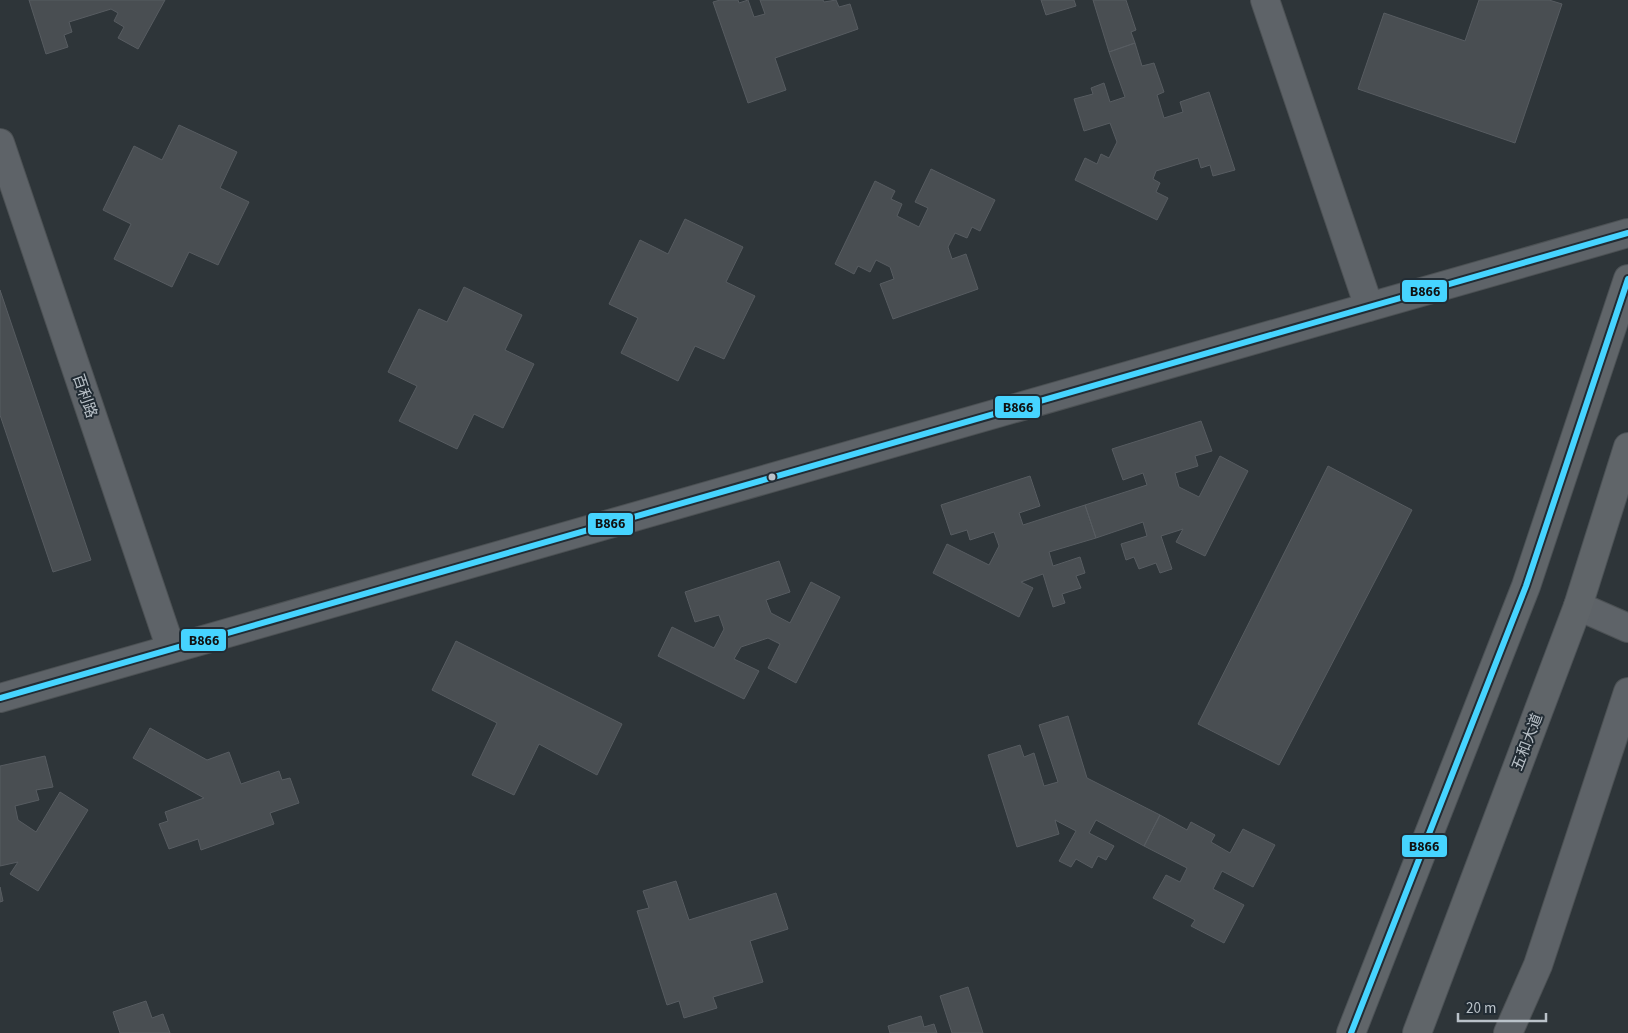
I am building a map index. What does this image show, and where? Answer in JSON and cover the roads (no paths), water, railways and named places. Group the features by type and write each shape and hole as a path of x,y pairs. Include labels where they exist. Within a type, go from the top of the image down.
{"main road":[{"path":"1351,1033 1526,586 1628,278"},
{"name":"五和大道","path":"1417,1033 1578,606 1628,447"}],"street":[{"path":"1265,0 1369,307"},
{"name":"百利路","path":"0,143 171,649"},
{"path":"0,698 1628,233"},
{"path":"1578,606 1628,628"},
{"path":"1508,1033 1538,965 1628,692"}]}
